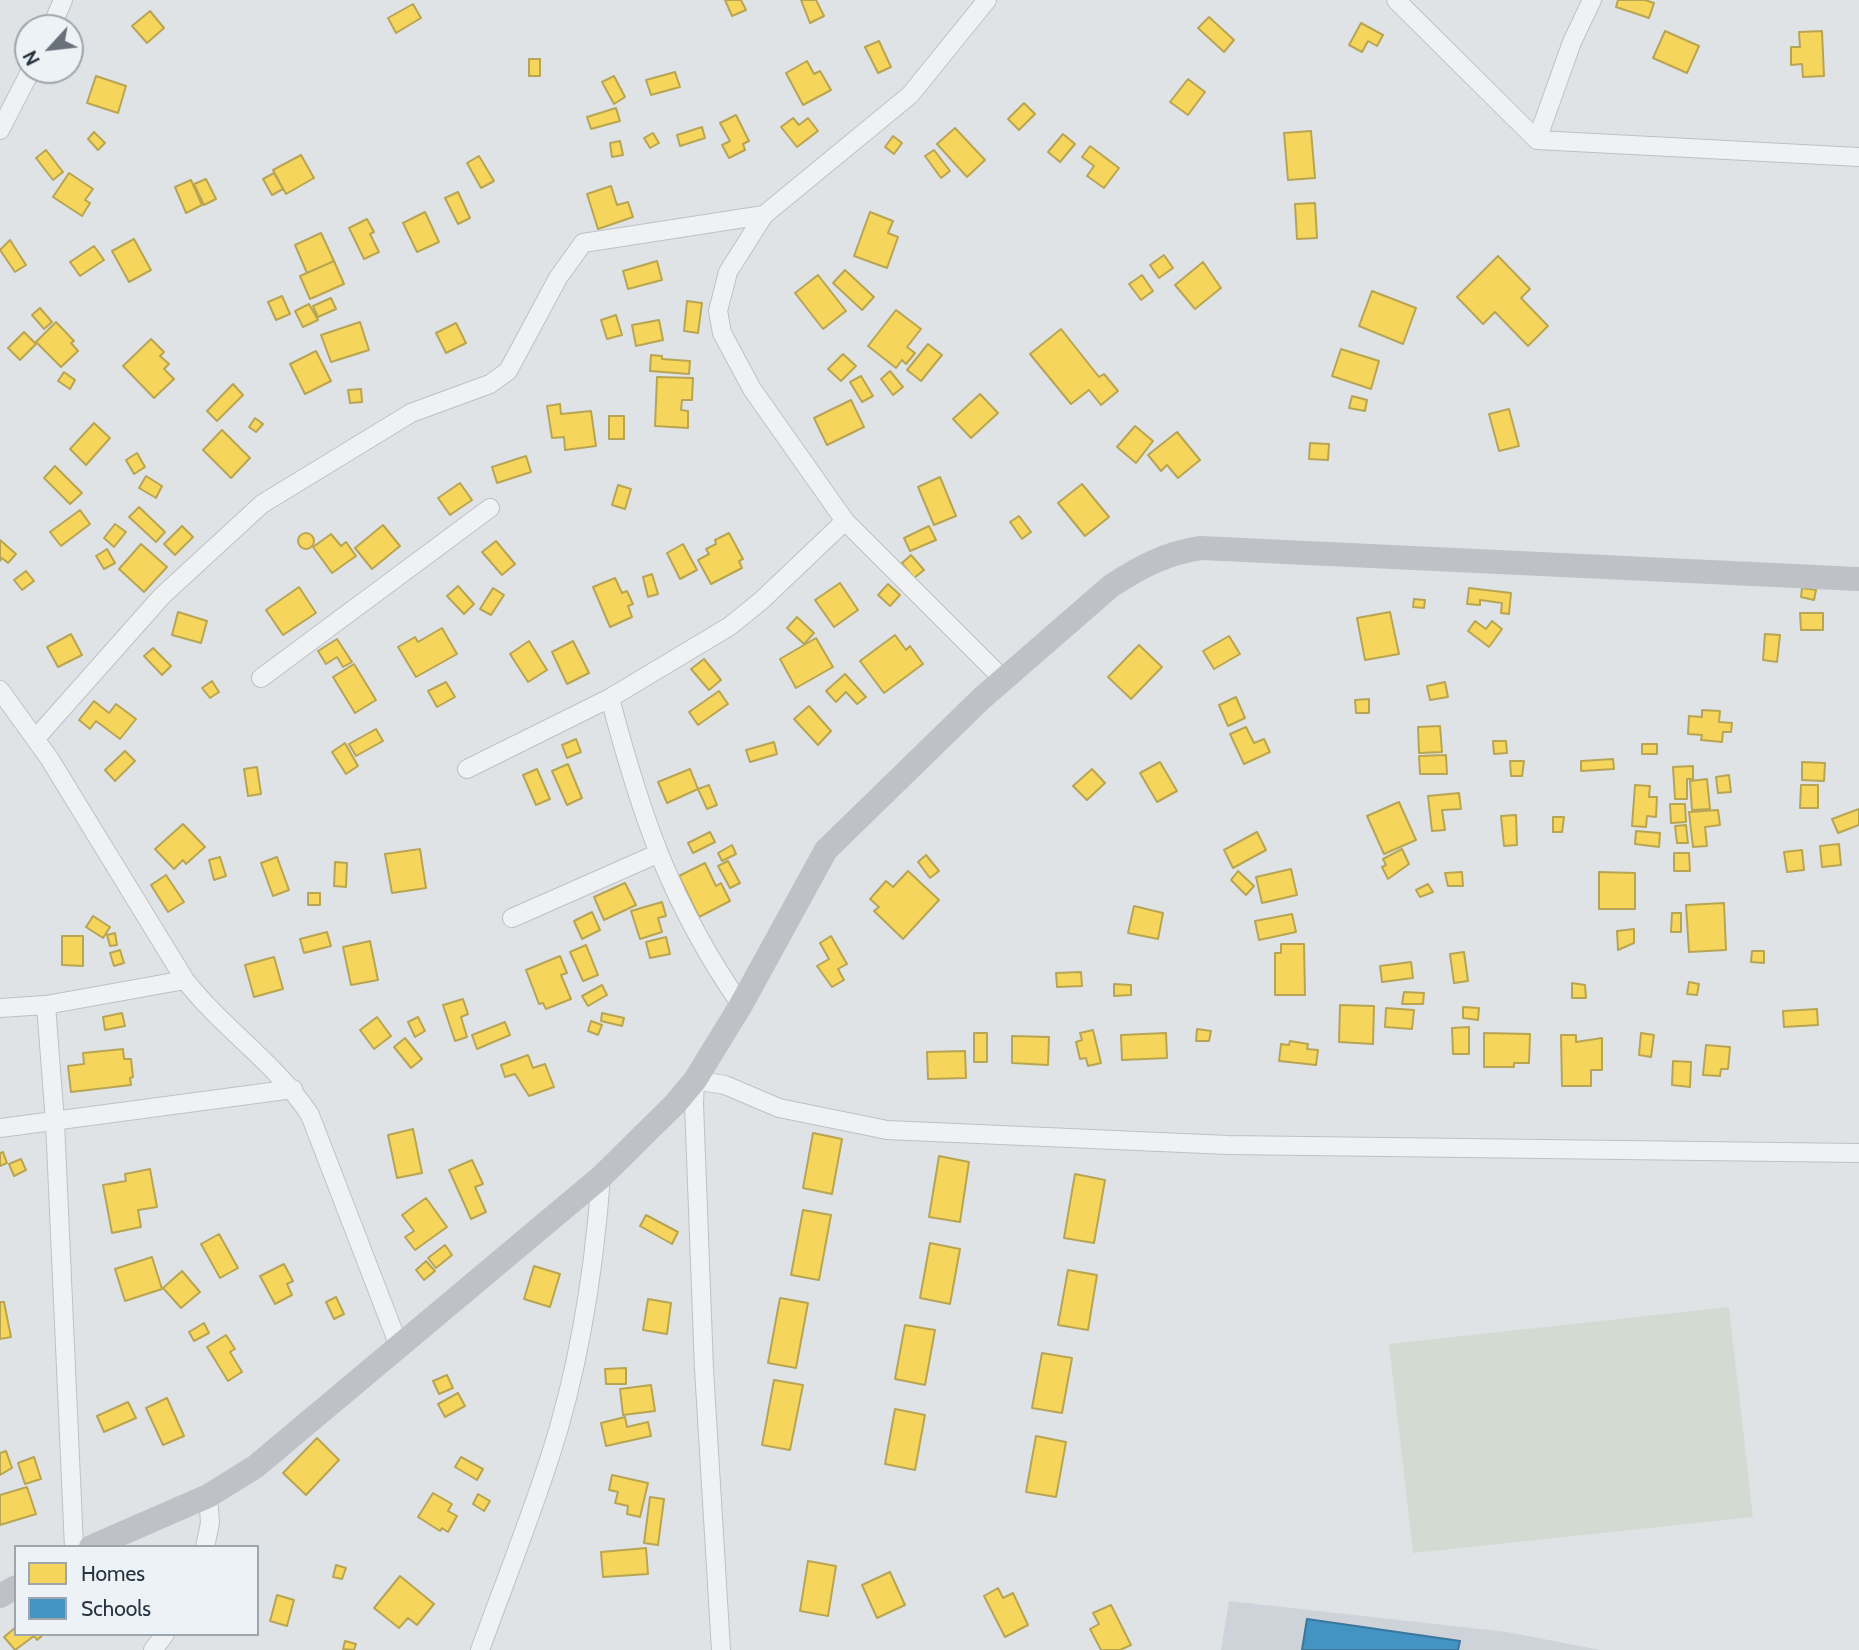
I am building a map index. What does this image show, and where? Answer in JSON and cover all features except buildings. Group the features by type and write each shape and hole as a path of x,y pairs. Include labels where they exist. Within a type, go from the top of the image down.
{"street":[{"path":"987,0 910,95 764,215 728,272 718,312 722,333 752,389 845,521 1003,680"},
{"path":"1396,0 1537,139 1859,157"},
{"path":"1537,139 1572,42 1592,0"},
{"path":"0,130 24,84"},
{"path":"36,738 162,596 262,504 411,413 489,384 508,371 558,278 583,243 764,215"},
{"path":"261,678 490,508"},
{"path":"467,769 610,698 730,626 762,600 845,521"},
{"path":"96,1545 208,1496 255,1467 601,1177 695,1080 741,1005 826,850 857,816 1003,680 1111,586 1160,557 1201,548 1859,579"},
{"path":"0,690 36,738 185,980 208,1010 293,1089 310,1115 399,1346"},
{"path":"610,698 657,854 689,925 741,1005"},
{"path":"512,918 657,854"},
{"path":"0,1008 46,1005 185,980"},
{"path":"46,1005 55,1122 74,1545"},
{"path":"695,1080 725,1085 779,1108 887,1130 1228,1145 1859,1153"},
{"path":"695,1080 704,1369 721,1650"},
{"path":"0,1128 293,1089"},
{"path":"480,1650 553,1445 586,1312 596,1243 601,1177"},
{"path":"205,1545 210,1523 208,1496"}],"shaded area":[{"path":"1729,1307 1753,1517 1413,1553 1389,1344"},
{"path":"1229,1601 1507,1632 1600,1650 1221,1650"}]}
